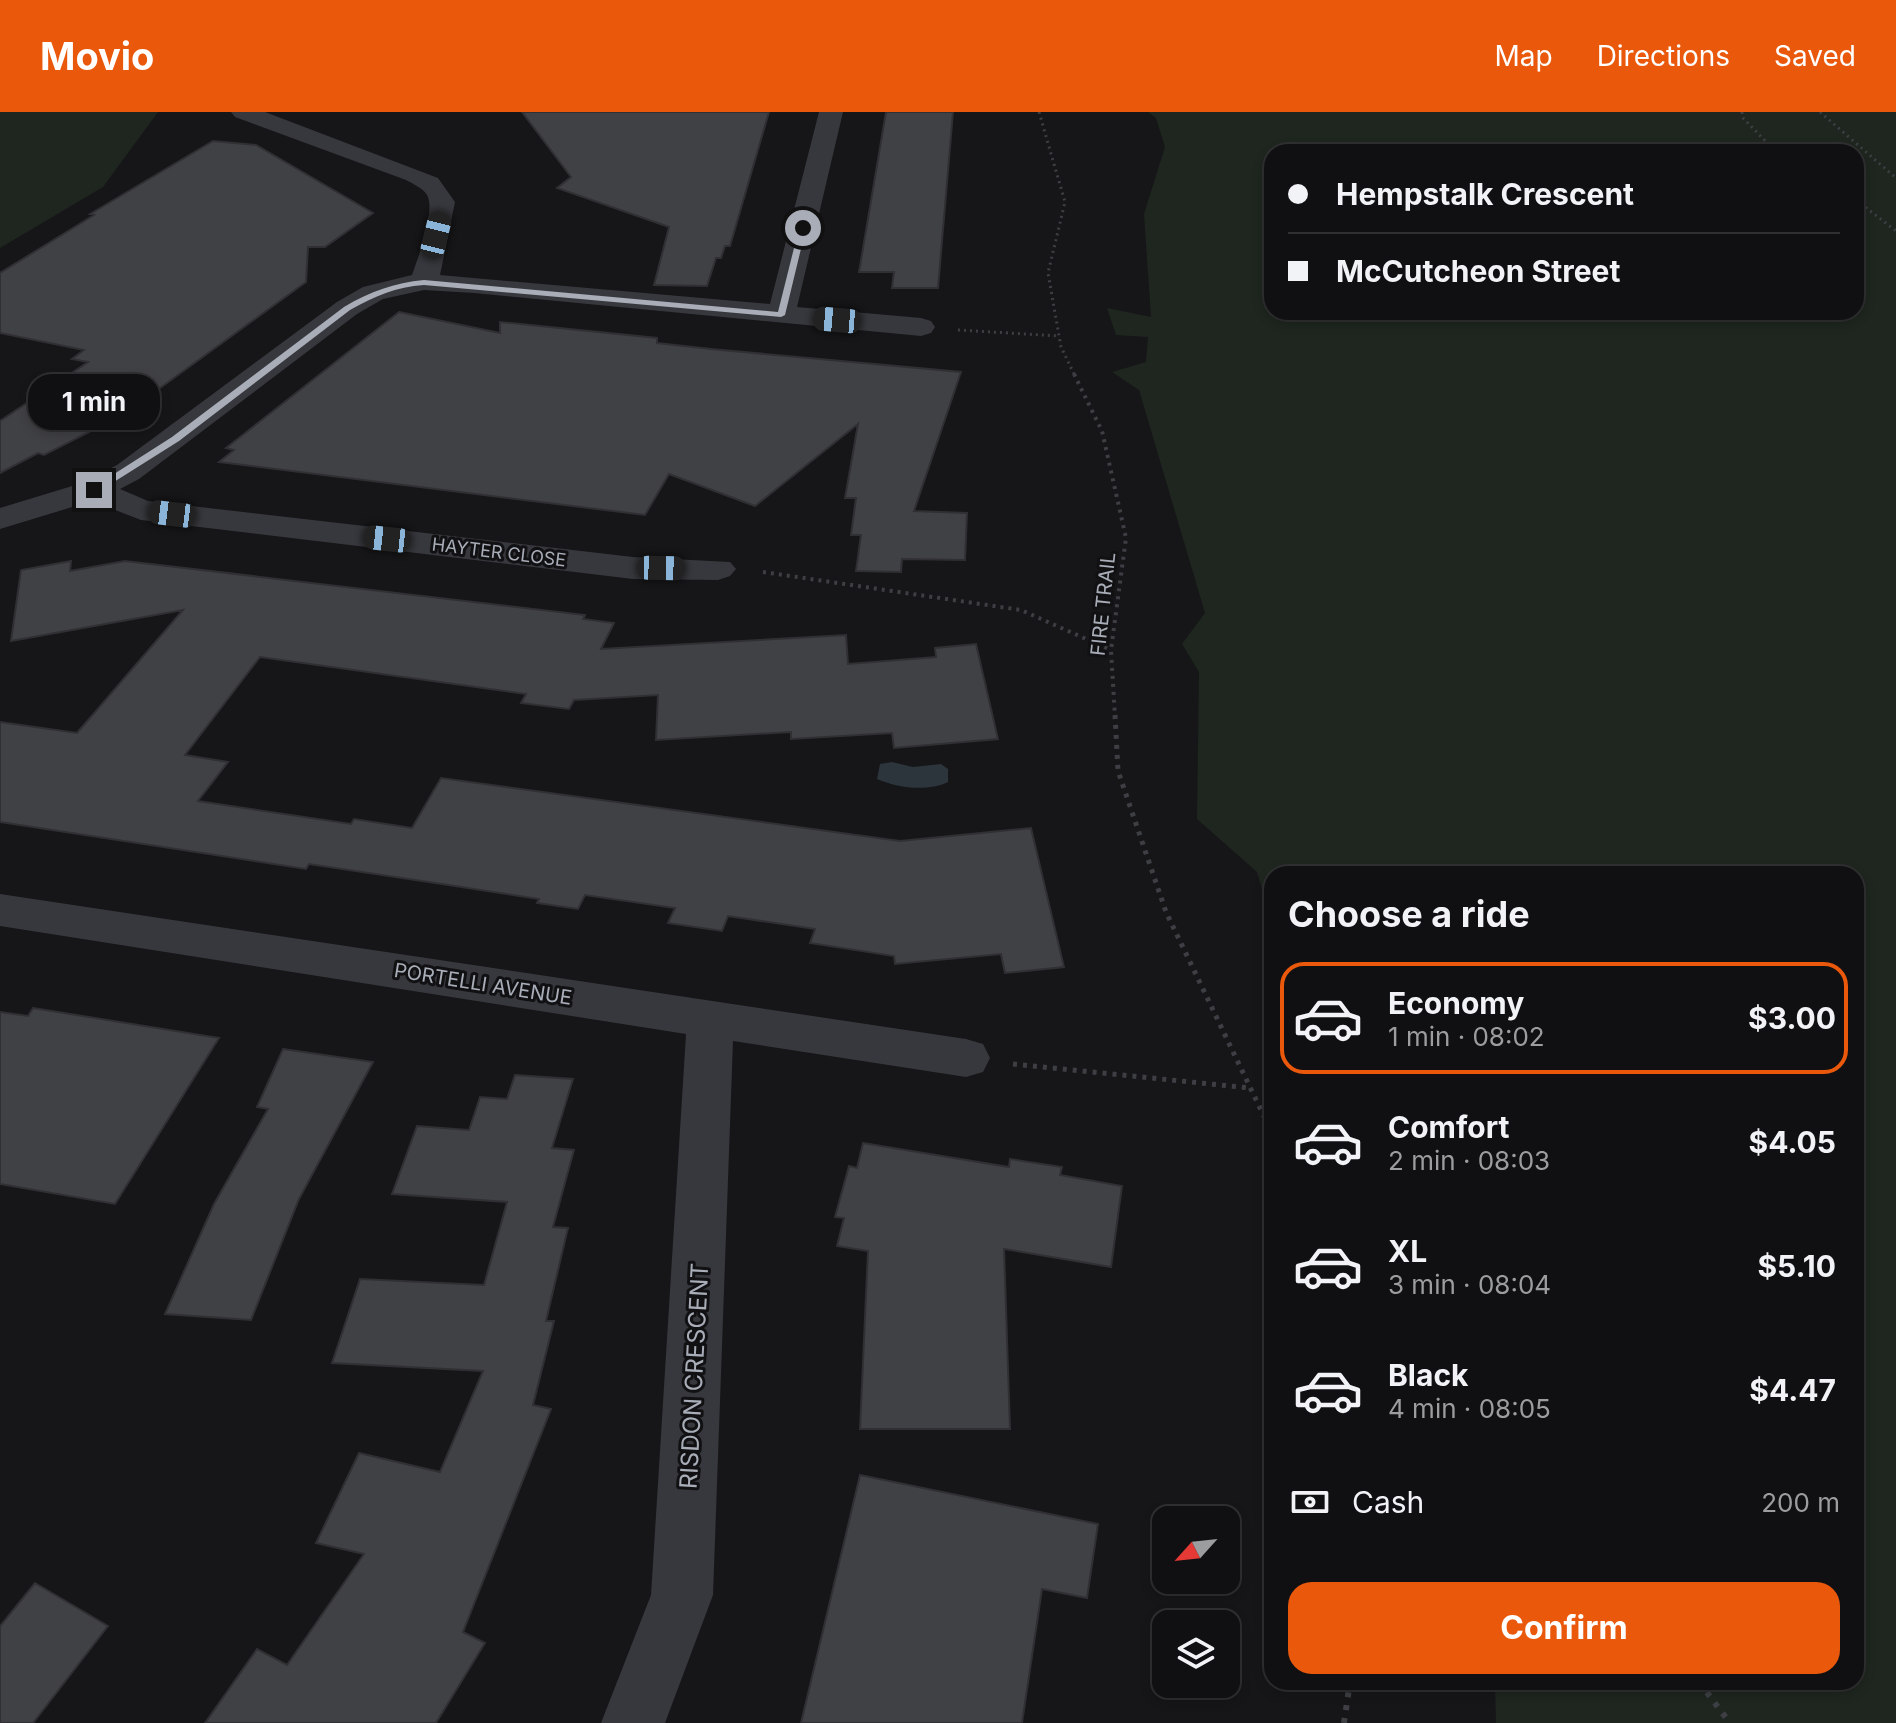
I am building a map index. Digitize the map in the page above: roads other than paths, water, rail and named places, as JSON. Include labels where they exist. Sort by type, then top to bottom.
[{"type":"street","points":[[243,112],[432,184],[442,197],[442,211],[424,282]]},
{"type":"street","points":[[781,315],[831,112]]},
{"type":"street","points":[[0,519],[94,490],[176,439],[347,308],[399,285],[424,282],[921,327]]},
{"type":"street","name":"HAYTER CLOSE","points":[[94,490],[141,510],[633,568],[718,569]]},
{"type":"street","name":"PORTELLI AVENUE","points":[[0,910],[966,1058]]},
{"type":"street","name":"RISDON CRESCENT","points":[[633,1723],[682,1595],[693,1422],[710,1019]]}]
